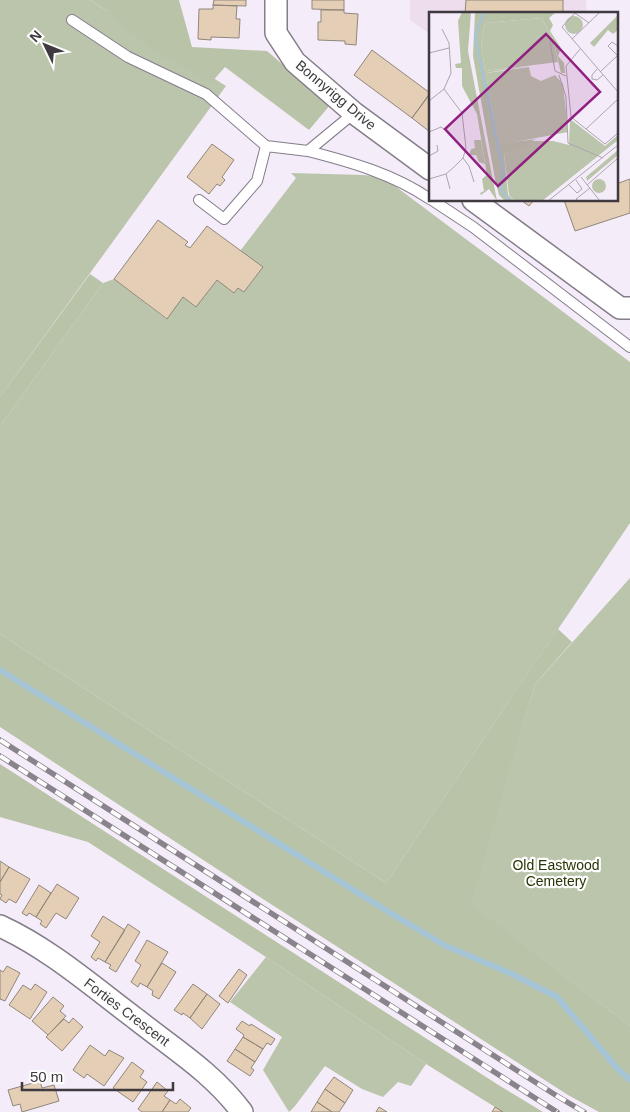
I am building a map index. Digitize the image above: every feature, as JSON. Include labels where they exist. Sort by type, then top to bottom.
[{"type":"street","name":"Bonnyrigg Drive","points":[[276,0],[276,32],[295,62],[354,113],[429,168]]},
{"type":"street","points":[[474,201],[620,308],[630,308]]},
{"type":"street","name":"Forties Crescent","points":[[0,926],[44,951],[80,976],[202,1069],[228,1092],[242,1112]]},
{"type":"lane","points":[[72,20],[128,57],[206,94],[266,146],[308,151],[354,163],[409,185],[429,198]]},
{"type":"lane","points":[[308,151],[354,113]]},
{"type":"lane","points":[[199,200],[224,219],[257,181],[266,146]]},
{"type":"lane","points":[[434,201],[473,227],[630,347]]},
{"type":"shaded area","points":[[410,0],[586,0],[587,12],[429,12],[429,33],[410,20]]},
{"type":"green space","points":[[0,0],[90,0],[226,86],[0,397]]},
{"type":"green space","points":[[90,0],[179,0],[192,47],[267,51],[330,105],[309,130],[225,67],[211,83],[153,51],[106,10]]},
{"type":"green space","points":[[291,173],[383,177],[630,362],[630,523],[386,883],[0,634],[0,426],[103,283],[114,279],[166,319],[183,297],[196,307],[217,280],[234,293],[238,288],[244,292],[262,268],[240,251],[296,178]]},
{"type":"green space","points":[[90,274],[103,283],[0,426],[0,397]]},
{"type":"green space","name":"Old Eastwood Cemetery","points":[[630,578],[630,1026],[470,904],[535,684]]},
{"type":"green space","points":[[558,629],[572,642],[535,684],[471,904],[630,1026],[630,1112],[599,1112],[568,1095],[0,727],[0,634],[386,883]]},
{"type":"green space","points":[[0,764],[543,1112],[503,1112],[426,1064],[266,957],[88,842],[0,817]]},
{"type":"green space","points":[[266,957],[426,1064],[411,1086],[398,1082],[383,1097],[362,1089],[325,1066],[289,1112],[263,1070],[282,1037],[230,1002]]},
{"type":"building","points":[[214,0],[246,0],[246,6],[213,5]]},
{"type":"building","points":[[312,0],[344,0],[344,10],[312,9]]},
{"type":"building","points":[[466,0],[563,0],[563,12],[465,12]]},
{"type":"building","points":[[213,5],[237,6],[236,19],[240,19],[239,38],[211,37],[211,40],[198,39],[199,9],[213,9]]},
{"type":"building","points":[[321,10],[344,10],[344,13],[358,14],[356,45],[345,44],[345,41],[318,40],[318,22],[321,22]]},
{"type":"building","points":[[372,50],[429,92],[429,94],[412,118],[354,75]]},
{"type":"building","points":[[429,95],[429,131],[412,118]]},
{"type":"building","points":[[212,144],[234,160],[222,177],[225,180],[220,186],[217,184],[209,194],[187,177]]},
{"type":"building","points":[[630,179],[630,213],[575,231],[564,201],[618,201],[618,183]]},
{"type":"building","points":[[522,201],[533,201],[529,206]]},
{"type":"building","points":[[158,220],[188,242],[185,245],[190,248],[207,226],[263,267],[244,292],[238,288],[234,293],[217,280],[196,307],[183,297],[167,319],[114,279]]},
{"type":"building","points":[[0,861],[9,867],[0,882]]},
{"type":"building","points":[[9,867],[30,879],[16,903],[9,899],[6,903],[0,899],[2,895],[0,894],[0,882]]},
{"type":"building","points":[[57,884],[79,898],[66,919],[56,913],[46,928],[40,924],[42,921],[36,917]]},
{"type":"building","points":[[39,885],[51,893],[36,917],[29,913],[27,916],[22,913]]},
{"type":"building","points":[[103,916],[125,930],[105,962],[98,958],[96,961],[91,957],[100,942],[91,936]]},
{"type":"building","points":[[128,924],[140,932],[116,972],[109,968],[111,965],[105,962]]},
{"type":"building","points":[[147,940],[168,952],[147,987],[140,983],[138,987],[131,982],[141,965],[135,961]]},
{"type":"building","points":[[162,963],[176,972],[159,999],[152,995],[153,991],[147,987]]},
{"type":"building","points":[[7,966],[20,973],[5,1001],[0,999],[0,970],[3,972]]},
{"type":"building","points":[[239,969],[247,975],[228,1003],[219,996]]},
{"type":"building","points":[[35,984],[47,992],[30,1019],[9,1005],[23,985],[31,990]]},
{"type":"building","points":[[193,984],[207,994],[190,1018],[174,1010]]},
{"type":"building","points":[[207,994],[220,1004],[202,1029],[190,1018]]},
{"type":"building","points":[[53,997],[64,1006],[60,1011],[66,1016],[48,1035],[32,1021]]},
{"type":"building","points":[[73,1018],[83,1027],[62,1051],[46,1037],[64,1019],[69,1023]]},
{"type":"building","points":[[242,1021],[250,1026],[251,1024],[275,1039],[271,1045],[267,1043],[263,1049],[243,1037],[244,1035],[236,1029]]},
{"type":"building","points":[[243,1037],[263,1049],[255,1062],[235,1049]]},
{"type":"building","points":[[90,1045],[105,1056],[109,1050],[124,1058],[104,1086],[87,1074],[84,1078],[73,1070]]},
{"type":"building","points":[[235,1049],[255,1062],[251,1068],[254,1070],[250,1076],[227,1061]]},
{"type":"building","points":[[132,1062],[144,1071],[140,1077],[147,1082],[133,1102],[113,1088]]},
{"type":"building","points":[[334,1077],[353,1090],[345,1103],[325,1089]]},
{"type":"building","points":[[40,1081],[42,1088],[54,1085],[59,1101],[22,1112],[20,1104],[13,1106],[8,1090]]},
{"type":"building","points":[[157,1082],[168,1091],[164,1096],[170,1100],[162,1112],[142,1112],[138,1109]]},
{"type":"building","points":[[325,1089],[345,1103],[339,1112],[332,1112],[317,1102]]},
{"type":"building","points":[[180,1099],[191,1108],[188,1112],[162,1112],[170,1100],[176,1104]]},
{"type":"building","points":[[317,1102],[332,1112],[311,1112]]},
{"type":"building","points":[[379,1107],[387,1112],[376,1112]]},
{"type":"building","points":[[495,1107],[503,1112],[492,1112]]},
{"type":"waterway","points":[[0,670],[446,946],[510,973],[557,997],[617,1068],[630,1080]]},
{"type":"railway","points":[[0,740],[584,1112]]},
{"type":"railway","points":[[0,756],[557,1112]]}]
